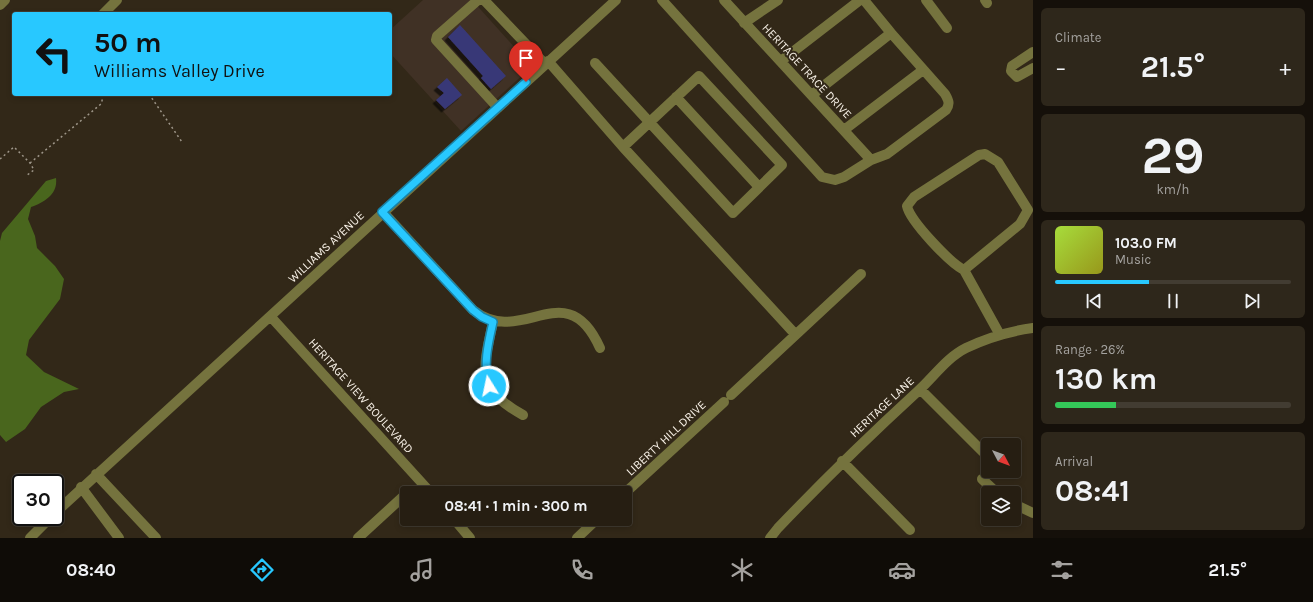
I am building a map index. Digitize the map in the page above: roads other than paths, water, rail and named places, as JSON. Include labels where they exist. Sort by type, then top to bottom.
[{"type":"street","points":[[0,5],[5,0]]},
{"type":"street","points":[[105,12],[117,0]]},
{"type":"street","points":[[478,0],[437,36],[436,40],[498,108]]},
{"type":"street","points":[[484,0],[547,63],[795,334]]},
{"type":"street","name":"WILLIAMS AVENUE","points":[[64,504],[81,487],[271,317],[382,212],[616,0]]},
{"type":"street","points":[[662,0],[822,177],[835,180],[844,177],[871,160],[887,154],[946,110],[949,106],[949,100],[945,94],[864,0]]},
{"type":"street","name":"HERITAGE TRACE DRIVE","points":[[724,0],[871,160]]},
{"type":"street","points":[[744,23],[778,0]]},
{"type":"street","points":[[781,61],[860,0]]},
{"type":"street","points":[[926,0],[947,28]]},
{"type":"street","points":[[812,95],[891,33]]},
{"type":"street","points":[[1033,52],[1012,66],[1011,71],[1018,77],[1033,68]]},
{"type":"street","points":[[595,63],[649,123],[733,212],[782,165],[699,76],[676,97],[649,123],[623,147]]},
{"type":"street","points":[[844,130],[924,70]]},
{"type":"street","points":[[676,97],[759,187]]},
{"type":"street","points":[[964,270],[1020,224],[1028,210],[998,162],[985,154],[979,155],[914,197],[907,206],[912,219],[954,264],[964,270],[1000,335]]},
{"type":"street","points":[[382,212],[473,310],[482,317],[493,322],[520,321],[553,312],[566,314],[579,318],[592,332],[600,348]]},
{"type":"street","name":"LIBERTY HILL DRIVE","points":[[632,487],[860,274]]},
{"type":"street","name":"HERITAGE VIEW BOULEVARD","points":[[271,317],[425,486]]},
{"type":"street","points":[[493,322],[487,351],[485,371],[489,386],[498,400],[523,415]]},
{"type":"street","name":"HERITAGE LANE","points":[[770,538],[842,462],[944,365],[966,348],[1000,335],[1033,328]]},
{"type":"street","points":[[920,389],[981,450]]},
{"type":"street","points":[[842,462],[910,530]]},
{"type":"street","points":[[96,474],[156,538]]},
{"type":"street","points":[[982,479],[990,486]]},
{"type":"street","points":[[415,486],[420,481]]},
{"type":"street","points":[[81,487],[119,538]]},
{"type":"street","points":[[358,538],[400,499]]},
{"type":"street","points":[[1021,507],[1033,513]]},
{"type":"street","points":[[30,538],[42,526]]},
{"type":"street","points":[[460,526],[470,538]]},
{"type":"street","points":[[577,538],[590,526]]}]
